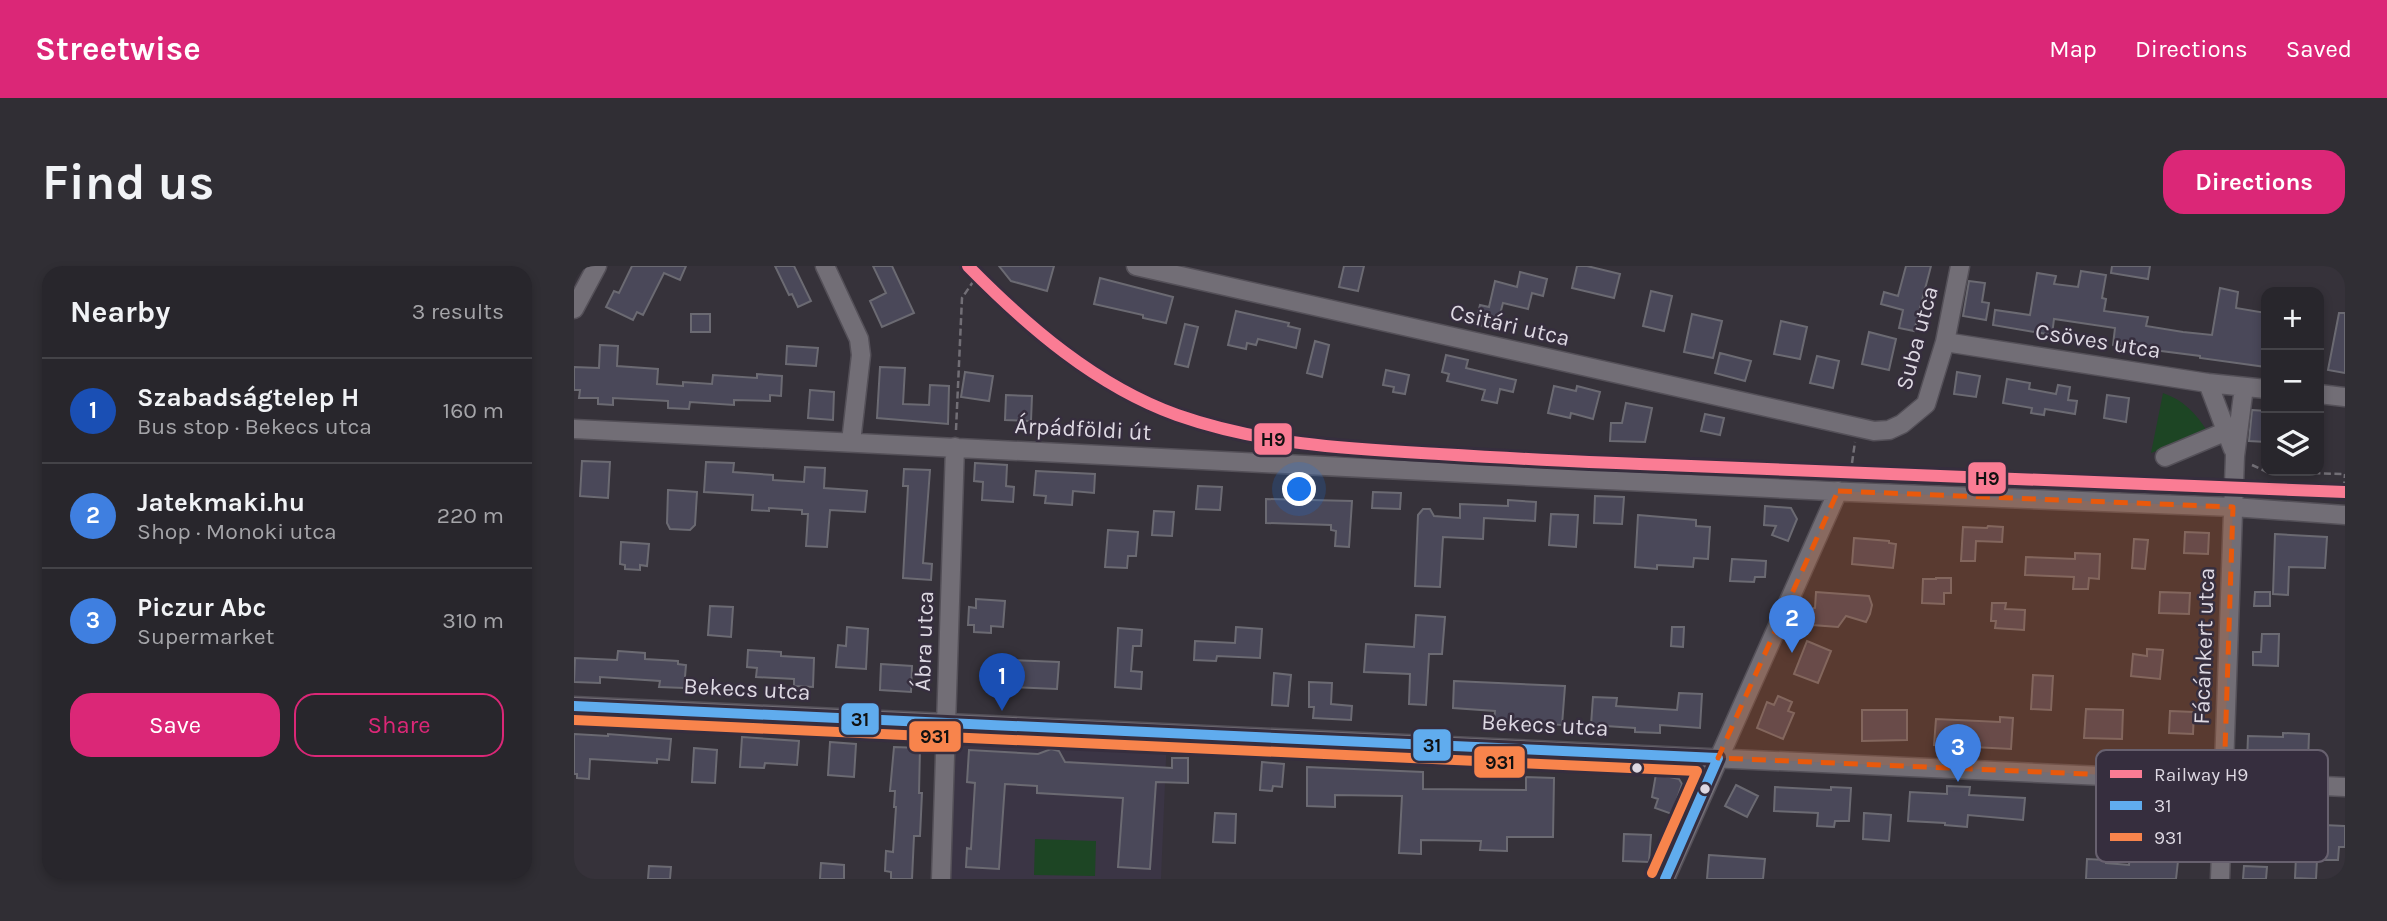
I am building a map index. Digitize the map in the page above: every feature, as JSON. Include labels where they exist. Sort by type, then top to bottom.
[{"type":"street","points":[[574,309],[597,266]]},
{"type":"street","points":[[825,266],[859,339],[861,355],[851,442]]},
{"type":"street","name":"Csitári utca","points":[[1136,266],[1874,431]]},
{"type":"street","name":"Suba utca","points":[[1874,431],[1889,430],[1902,424],[1926,404],[1945,342],[1960,266]]},
{"type":"street","name":"Csöves utca","points":[[1945,342],[2208,383],[2261,389]]},
{"type":"street","name":"Fácánkert utca","points":[[2208,383],[2235,456]]},
{"type":"street","name":"Fácánkert utca","points":[[2225,750],[2235,456],[2244,387]]},
{"type":"street","points":[[2324,395],[2345,397]]},
{"type":"street","name":"Árpádföldi út","points":[[574,429],[1838,491],[2233,507],[2344,515]]},
{"type":"street","points":[[2165,457],[2227,431]]},
{"type":"street","name":"Ábra utca","points":[[941,879],[955,447]]},
{"type":"street","points":[[1665,879],[1838,491]]},
{"type":"street","name":"Bekecs utca","points":[[574,706],[2096,774]]},
{"type":"path","points":[[955,447],[962,298],[980,268]]},
{"type":"path","points":[[2235,456],[2267,472],[2345,474],[2344,515]]},
{"type":"highlighted area","points":[[1838,491],[2233,507],[2224,780],[1718,758]]},
{"type":"shaded area","points":[[955,728],[1167,736],[1161,879],[949,879]]},
{"type":"green space","points":[[2163,393],[2188,408],[2207,431],[2151,453]]},
{"type":"green space","points":[[1035,839],[1096,841],[1095,876],[1034,875]]},
{"type":"building","points":[[632,266],[686,266],[680,280],[664,273],[643,315],[637,312],[633,320],[606,307],[614,291],[619,293]]},
{"type":"building","points":[[775,266],[794,266],[811,301],[798,307]]},
{"type":"building","points":[[873,266],[892,266],[914,313],[882,327],[870,301],[886,293]]},
{"type":"building","points":[[999,266],[1054,266],[1047,291],[1011,281]]},
{"type":"building","points":[[1344,266],[1364,266],[1358,291],[1339,287]]},
{"type":"building","points":[[1577,266],[1620,274],[1614,298],[1572,288]]},
{"type":"building","points":[[1906,266],[1931,266],[1914,331],[1899,328],[1903,310],[1881,304],[1884,292],[1898,296]]},
{"type":"building","points":[[2112,266],[2150,266],[2148,279],[2111,273]]},
{"type":"building","points":[[2081,271],[2106,275],[2102,298],[2106,299],[2104,311],[2148,317],[2146,326],[2212,335],[2220,288],[2238,292],[2236,308],[2261,312],[2261,366],[2113,345],[2115,328],[2054,319],[2052,335],[1993,325],[1995,310],[2030,315],[2037,273],[2056,276],[2054,284],[2078,287]]},
{"type":"building","points":[[1520,272],[1547,279],[1543,296],[1532,293],[1528,309],[1503,303],[1496,329],[1475,324],[1480,305],[1489,307],[1495,281],[1517,287]]},
{"type":"building","points":[[1100,278],[1173,297],[1166,323],[1094,304]]},
{"type":"building","points":[[1969,281],[1985,283],[1982,302],[1989,303],[1986,320],[1963,316]]},
{"type":"building","points":[[1651,291],[1672,296],[1664,331],[1643,326]]},
{"type":"building","points":[[1236,311],[1289,323],[1288,326],[1300,329],[1296,348],[1258,339],[1256,345],[1247,343],[1246,349],[1228,345]]},
{"type":"building","points":[[2339,313],[2345,313],[2345,373],[2328,370]]},
{"type":"building","points":[[691,314],[710,314],[710,332],[691,332]]},
{"type":"building","points":[[1692,314],[1722,321],[1713,358],[1684,352]]},
{"type":"building","points":[[1781,321],[1807,327],[1800,359],[1774,354]]},
{"type":"building","points":[[1185,324],[1198,327],[1188,367],[1175,364]]},
{"type":"building","points":[[1869,332],[1896,339],[1889,370],[1862,364]]},
{"type":"building","points":[[1315,341],[1329,345],[1322,377],[1307,373]]},
{"type":"building","points":[[600,345],[618,346],[617,366],[658,369],[657,384],[712,384],[713,375],[757,378],[757,374],[782,376],[781,396],[770,395],[770,401],[734,400],[734,405],[690,402],[689,409],[668,408],[668,401],[613,398],[613,405],[598,404],[598,398],[579,398],[580,390],[574,390],[574,367],[599,368]]},
{"type":"building","points":[[787,346],[818,348],[816,366],[786,364]]},
{"type":"building","points":[[1720,353],[1751,361],[1745,381],[1715,373]]},
{"type":"building","points":[[1446,355],[1468,360],[1466,368],[1516,380],[1513,392],[1500,389],[1497,403],[1482,400],[1485,390],[1447,381],[1449,374],[1442,372]]},
{"type":"building","points":[[1817,356],[1839,361],[1833,388],[1810,383]]},
{"type":"building","points":[[880,367],[905,368],[903,404],[929,405],[930,385],[949,386],[948,424],[877,418]]},
{"type":"building","points":[[1386,370],[1409,375],[1405,394],[1393,392],[1394,387],[1383,385]]},
{"type":"building","points":[[965,372],[993,376],[989,401],[961,397]]},
{"type":"building","points":[[1957,372],[1980,376],[1976,397],[1954,394]]},
{"type":"building","points":[[2007,379],[2030,383],[2029,389],[2056,394],[2058,385],[2070,387],[2068,400],[2077,401],[2075,414],[2045,409],[2044,415],[2031,413],[2032,408],[2003,403]]},
{"type":"building","points":[[1554,386],[1576,391],[1577,386],[1600,392],[1593,419],[1571,413],[1570,418],[1548,413]]},
{"type":"building","points":[[810,390],[834,392],[833,420],[808,418]]},
{"type":"building","points":[[1006,395],[1032,396],[1031,421],[1005,420]]},
{"type":"building","points":[[2107,395],[2129,398],[2126,422],[2104,418]]},
{"type":"building","points":[[1626,403],[1652,408],[1645,442],[1610,441],[1611,423],[1622,423]]},
{"type":"building","points":[[2252,410],[2261,411],[2261,442],[2249,441]]},
{"type":"building","points":[[1705,414],[1724,418],[1720,435],[1701,431]]},
{"type":"building","points":[[582,461],[610,462],[608,498],[580,496]]},
{"type":"building","points":[[706,462],[734,463],[733,472],[773,475],[773,480],[804,482],[805,467],[825,468],[824,488],[867,491],[865,512],[830,510],[827,547],[806,546],[808,514],[802,514],[802,510],[752,510],[753,495],[704,492]]},
{"type":"building","points":[[975,463],[1007,465],[1006,486],[1014,487],[1013,502],[982,500],[983,482],[974,481]]},
{"type":"building","points":[[904,469],[930,470],[923,563],[932,564],[931,580],[903,578],[908,486],[903,486]]},
{"type":"building","points":[[1036,471],[1095,474],[1094,493],[1073,491],[1072,505],[1045,503],[1046,496],[1034,495]]},
{"type":"building","points":[[1198,486],[1222,487],[1220,510],[1196,509]]},
{"type":"building","points":[[668,490],[697,492],[695,525],[690,530],[670,529],[667,523]]},
{"type":"building","points":[[1373,492],[1401,493],[1400,509],[1372,508]]},
{"type":"building","points":[[1595,496],[1624,497],[1622,524],[1594,523]]},
{"type":"building","points":[[1266,499],[1352,501],[1349,547],[1335,546],[1336,531],[1331,530],[1331,525],[1266,523]]},
{"type":"building","points":[[1508,500],[1536,502],[1535,521],[1484,518],[1483,539],[1443,537],[1440,587],[1415,586],[1418,515],[1423,509],[1430,509],[1434,516],[1460,518],[1460,504],[1508,506]]},
{"type":"building","points":[[1765,506],[1791,508],[1797,519],[1788,541],[1772,535],[1776,526],[1764,525]]},
{"type":"building","points":[[1154,511],[1174,512],[1172,536],[1152,535]]},
{"type":"building","points":[[1551,514],[1578,515],[1576,547],[1549,545]]},
{"type":"building","points":[[1638,515],[1696,520],[1696,526],[1710,527],[1708,559],[1694,558],[1693,567],[1635,567]]},
{"type":"building","points":[[1963,527],[2003,527],[2002,542],[1976,541],[1975,561],[1961,561]]},
{"type":"building","points":[[1108,530],[1138,532],[1136,556],[1128,556],[1127,568],[1105,567]]},
{"type":"building","points":[[2185,532],[2209,533],[2208,554],[2184,553]]},
{"type":"building","points":[[2275,534],[2327,537],[2325,568],[2289,567],[2288,595],[2273,594]]},
{"type":"building","points":[[1854,538],[1896,544],[1893,568],[1852,564]]},
{"type":"building","points":[[2134,539],[2148,540],[2145,569],[2132,568]]},
{"type":"building","points":[[621,542],[649,544],[647,566],[640,565],[640,570],[625,569],[625,565],[620,564]]},
{"type":"building","points":[[2075,553],[2100,554],[2099,579],[2089,578],[2088,589],[2073,589],[2074,577],[2025,575],[2026,557],[2075,559]]},
{"type":"building","points":[[1732,559],[1766,561],[1765,577],[1755,577],[1754,582],[1730,581]]},
{"type":"building","points":[[1951,578],[1951,593],[1944,593],[1944,604],[1922,603],[1923,579]]},
{"type":"building","points":[[1816,592],[1869,596],[1872,605],[1866,622],[1846,616],[1838,627],[1812,625],[1809,621],[1809,609],[1815,608]]},
{"type":"building","points":[[2160,592],[2190,593],[2189,614],[2159,613]]},
{"type":"building","points":[[2255,592],[2270,592],[2270,606],[2254,606]]},
{"type":"building","points":[[976,599],[1005,601],[1003,627],[991,626],[991,633],[974,632],[974,625],[968,625],[969,607],[976,608]]},
{"type":"building","points":[[1992,603],[2006,603],[2005,609],[2025,610],[2024,630],[1995,628],[1996,621],[1991,621]]},
{"type":"building","points":[[710,606],[733,607],[731,637],[708,635]]},
{"type":"building","points":[[1416,615],[1445,617],[1442,654],[1429,654],[1426,705],[1409,704],[1410,674],[1364,672],[1366,644],[1414,647]]},
{"type":"building","points":[[847,627],[868,629],[866,669],[836,667],[838,645],[846,646]]},
{"type":"building","points":[[1236,627],[1262,629],[1260,658],[1217,656],[1216,661],[1194,660],[1195,641],[1235,643]]},
{"type":"building","points":[[1672,627],[1684,627],[1683,647],[1671,646]]},
{"type":"building","points":[[1118,628],[1142,630],[1141,646],[1133,646],[1131,671],[1142,672],[1141,689],[1115,687]]},
{"type":"building","points":[[2262,634],[2279,634],[2278,666],[2253,665],[2253,652],[2261,652]]},
{"type":"building","points":[[1807,641],[1831,651],[1818,683],[1794,674]]},
{"type":"building","points":[[2147,649],[2163,650],[2160,679],[2131,676],[2133,654],[2147,656]]},
{"type":"building","points":[[748,650],[814,658],[813,687],[794,686],[794,679],[756,677],[757,668],[747,667]]},
{"type":"building","points":[[618,651],[645,653],[645,659],[678,661],[678,664],[686,665],[684,688],[659,687],[660,681],[600,677],[600,683],[574,682],[575,658],[617,660]]},
{"type":"building","points":[[1013,660],[1059,662],[1057,689],[1011,687]]},
{"type":"building","points":[[881,664],[912,666],[911,692],[880,690]]},
{"type":"building","points":[[1274,673],[1291,675],[1288,706],[1272,705]]},
{"type":"building","points":[[2033,675],[2053,676],[2051,710],[2031,709]]},
{"type":"building","points":[[1454,681],[1565,686],[1562,725],[1494,721],[1495,711],[1453,708]]},
{"type":"building","points":[[1309,682],[1332,683],[1331,704],[1352,706],[1351,720],[1313,718],[1314,707],[1309,707]]},
{"type":"building","points":[[1679,693],[1702,694],[1700,728],[1660,725],[1660,733],[1591,725],[1593,697],[1617,698],[1616,706],[1677,710]]},
{"type":"building","points":[[1778,696],[1792,702],[1788,711],[1794,713],[1783,739],[1757,728],[1767,702],[1774,705]]},
{"type":"building","points":[[2086,709],[2123,710],[2122,739],[2084,738]]},
{"type":"building","points":[[1862,710],[1907,710],[1907,740],[1862,741]]},
{"type":"building","points":[[2170,711],[2194,712],[2193,734],[2169,733]]},
{"type":"building","points":[[2000,717],[2013,718],[2011,749],[1934,745],[1936,719],[2000,722]]},
{"type":"building","points":[[2283,733],[2309,734],[2308,750],[2247,750],[2248,736],[2283,737]]},
{"type":"building","points":[[574,734],[671,739],[669,760],[657,759],[657,763],[590,759],[589,779],[577,778],[577,774],[574,774]]},
{"type":"building","points":[[742,737],[799,741],[797,765],[765,763],[764,768],[740,767]]},
{"type":"building","points":[[830,742],[856,744],[854,777],[828,775]]},
{"type":"building","points":[[894,747],[920,748],[920,836],[914,836],[912,879],[891,879],[891,872],[885,871],[886,851],[893,852],[896,807],[895,791],[890,791]]},
{"type":"building","points":[[694,748],[717,750],[715,783],[692,782]]},
{"type":"building","points":[[1051,749],[1059,751],[1065,762],[1172,768],[1172,758],[1188,758],[1188,783],[1156,782],[1150,869],[1118,867],[1123,798],[1037,793],[1037,786],[1005,784],[999,869],[966,867],[967,848],[971,849],[975,783],[967,782],[969,750],[1038,754]]},
{"type":"building","points":[[1262,762],[1284,764],[1282,787],[1273,786],[1272,791],[1260,790]]},
{"type":"building","points":[[1307,767],[1423,772],[1423,789],[1526,790],[1526,777],[1554,778],[1553,837],[1507,837],[1507,851],[1480,850],[1481,841],[1421,840],[1421,854],[1399,853],[1402,796],[1335,795],[1335,807],[1307,806]]},
{"type":"building","points":[[1656,774],[1679,779],[1682,784],[1672,814],[1655,808],[1658,799],[1652,797]]},
{"type":"building","points":[[1736,785],[1758,796],[1747,817],[1725,806]]},
{"type":"building","points":[[1947,786],[1970,787],[1969,795],[2025,798],[2023,820],[1968,815],[1967,827],[1908,821],[1910,792],[1947,794]]},
{"type":"building","points":[[1775,787],[1831,790],[1831,787],[1851,788],[1849,821],[1835,821],[1834,827],[1817,826],[1818,813],[1774,811]]},
{"type":"building","points":[[1215,813],[1236,814],[1235,843],[1213,842]]},
{"type":"building","points":[[1864,813],[1891,815],[1889,841],[1863,839]]},
{"type":"building","points":[[2328,825],[2345,826],[2345,847],[2339,847],[2338,860],[2328,860]]},
{"type":"building","points":[[1624,834],[1651,835],[1649,862],[1623,861]]},
{"type":"building","points":[[1709,855],[1765,859],[1763,879],[1707,879]]},
{"type":"building","points":[[2087,859],[2129,865],[2129,862],[2178,862],[2176,879],[2086,879]]},
{"type":"building","points":[[2296,862],[2317,862],[2316,879],[2295,878]]},
{"type":"building","points":[[821,863],[844,865],[844,879],[820,879]]},
{"type":"building","points":[[649,866],[671,867],[670,879],[648,879]]},
{"type":"building","points":[[2244,866],[2267,867],[2266,879],[2243,879]]},
{"type":"rail line","name":"H9","points":[[968,266],[1039,332],[1118,388],[1177,415],[1241,433],[1274,439],[1372,450],[1565,461],[2345,492]]},
{"type":"transit line","name":"31","points":[[574,706],[1718,758]]},
{"type":"transit line","name":"931","points":[[574,720],[1697,771],[1652,873]]},
{"type":"transit line","name":"31","points":[[1665,879],[1718,758]]},
{"type":"place","name":"Jatekmaki.hu","points":[[1792,653]]},
{"type":"place","name":"Szabadságtelep H","points":[[1002,711]]},
{"type":"place","name":"Piczur Abc","points":[[1958,782]]}]
